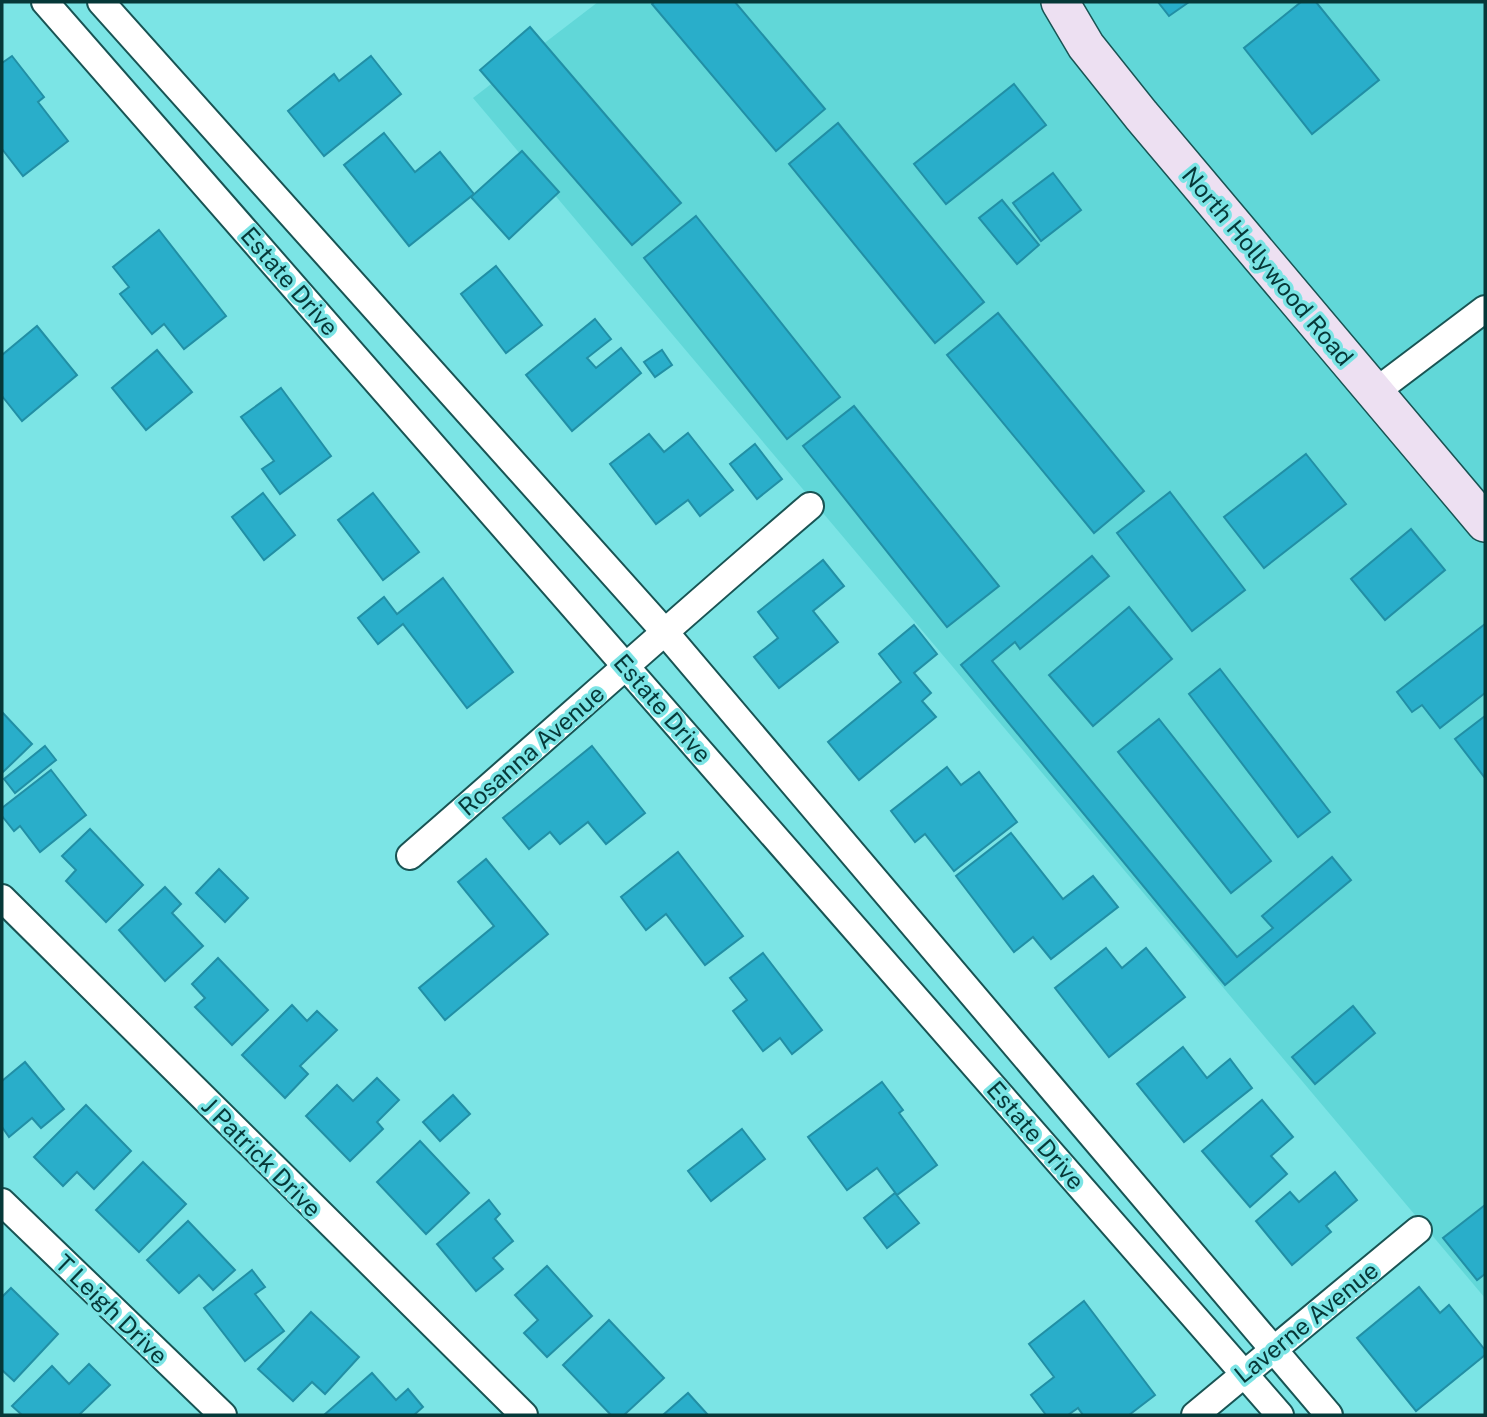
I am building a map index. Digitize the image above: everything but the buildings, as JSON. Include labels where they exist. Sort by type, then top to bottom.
[{"type":"main road","name":"North Hollywood Road","points":[[1060,2],[1086,46],[1141,115],[1485,523]]},
{"type":"street","name":"Estate Drive","points":[[46,2],[1280,1415]]},
{"type":"street","name":"Estate Drive","points":[[101,2],[664,631],[1329,1415]]},
{"type":"street","points":[[1375,392],[1485,309]]},
{"type":"street","name":"Rosanna Avenue","points":[[410,856],[810,506]]},
{"type":"street","name":"J Patrick Drive","points":[[2,898],[524,1415]]},
{"type":"street","name":"T Leigh Drive","points":[[2,1202],[223,1415]]},
{"type":"street","name":"Laverne Avenue","points":[[1195,1415],[1418,1230]]},
{"type":"shaded area","points":[[598,2],[1485,2],[1485,1298],[473,98]]}]
